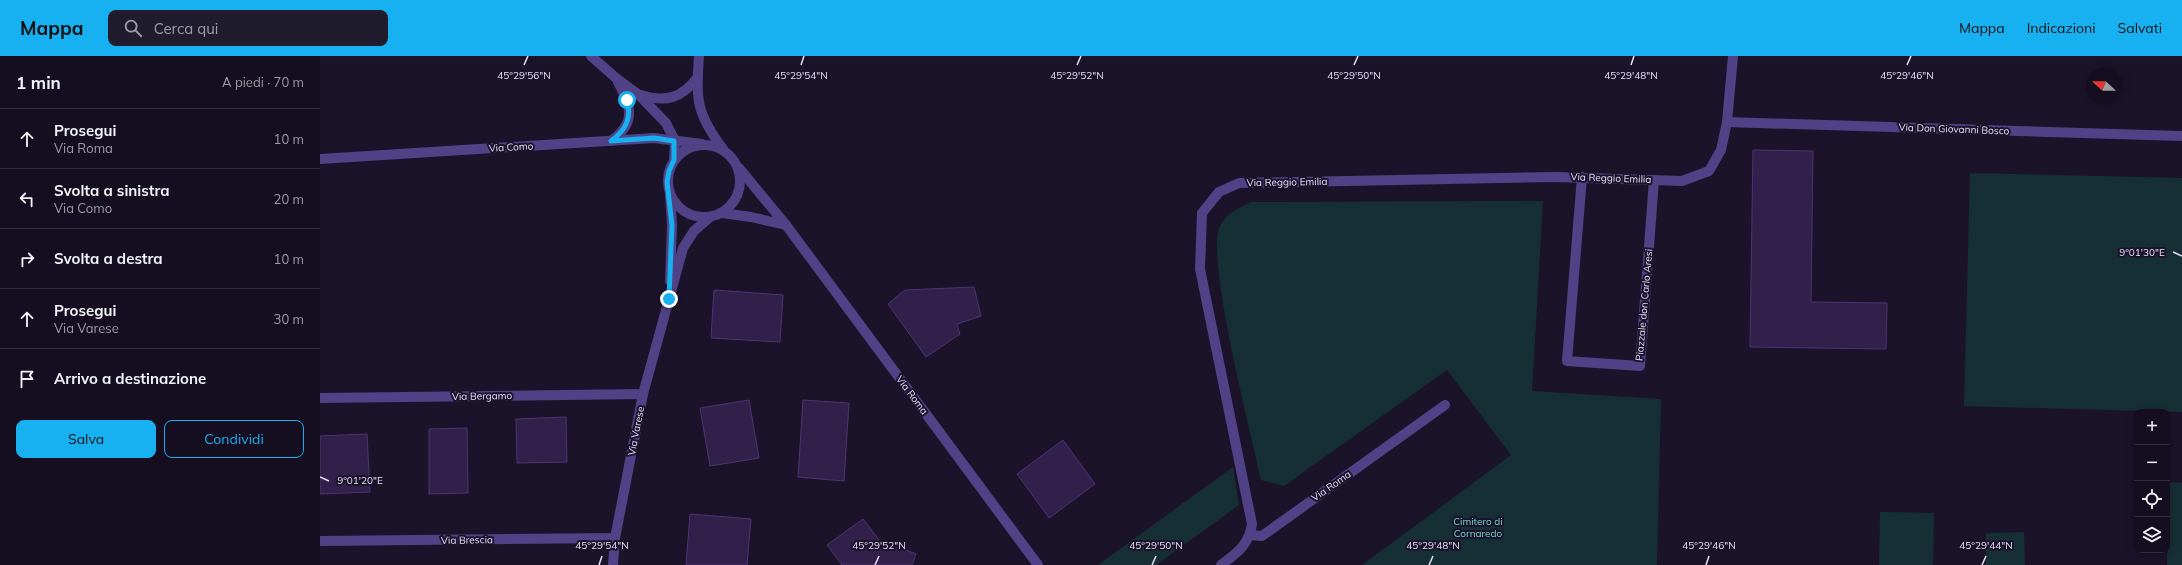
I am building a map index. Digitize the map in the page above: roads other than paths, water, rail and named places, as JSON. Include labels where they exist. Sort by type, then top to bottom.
[{"type":"street","points":[[591,56],[616,78],[639,95],[666,123],[674,141],[674,160]]},
{"type":"street","points":[[699,56],[698,103],[701,115],[707,128],[723,149],[732,157],[739,168],[741,178],[737,197],[722,213]]},
{"type":"street","points":[[1726,122],[1733,56]]},
{"type":"street","points":[[639,95],[656,99],[669,98],[689,88],[698,77]]},
{"type":"street","points":[[611,141],[620,135],[630,115],[627,100],[616,78]]},
{"type":"street","name":"Via Don Giovanni Bosco","points":[[1726,122],[2182,136]]},
{"type":"street","name":"Via Reggio Emilia","points":[[1250,535],[1251,516],[1200,269],[1202,212],[1219,192],[1239,183],[1582,178],[1682,181],[1709,171],[1721,150],[1726,122]]},
{"type":"street","name":"Via Como","points":[[320,159],[654,138],[702,144]]},
{"type":"street","points":[[723,149],[713,145],[702,144],[691,146],[681,152],[674,160],[669,171],[667,182],[670,194],[676,204],[685,212],[697,217],[710,217],[722,213],[752,217],[786,225]]},
{"type":"street","name":"Via Roma","points":[[739,168],[786,225],[1038,565]]},
{"type":"street","name":"Piazzale don Carlo Aresi","points":[[1582,178],[1567,361],[1640,366],[1654,180]]},
{"type":"street","name":"Via Varese","points":[[669,299],[672,225],[670,194]]},
{"type":"street","name":"Via Varese","points":[[613,565],[615,538],[643,394],[683,248],[694,231],[710,217]]},
{"type":"street","name":"Via Bergamo","points":[[320,398],[643,394]]},
{"type":"street","name":"Via Roma","points":[[1250,535],[1262,536],[1445,405]]},
{"type":"street","points":[[1221,565],[1241,551],[1250,535]]},
{"type":"street","name":"Via Brescia","points":[[320,541],[615,538]]},
{"type":"park label","name":"Cimitero di Cornaredo","points":[[1478,526]]}]
